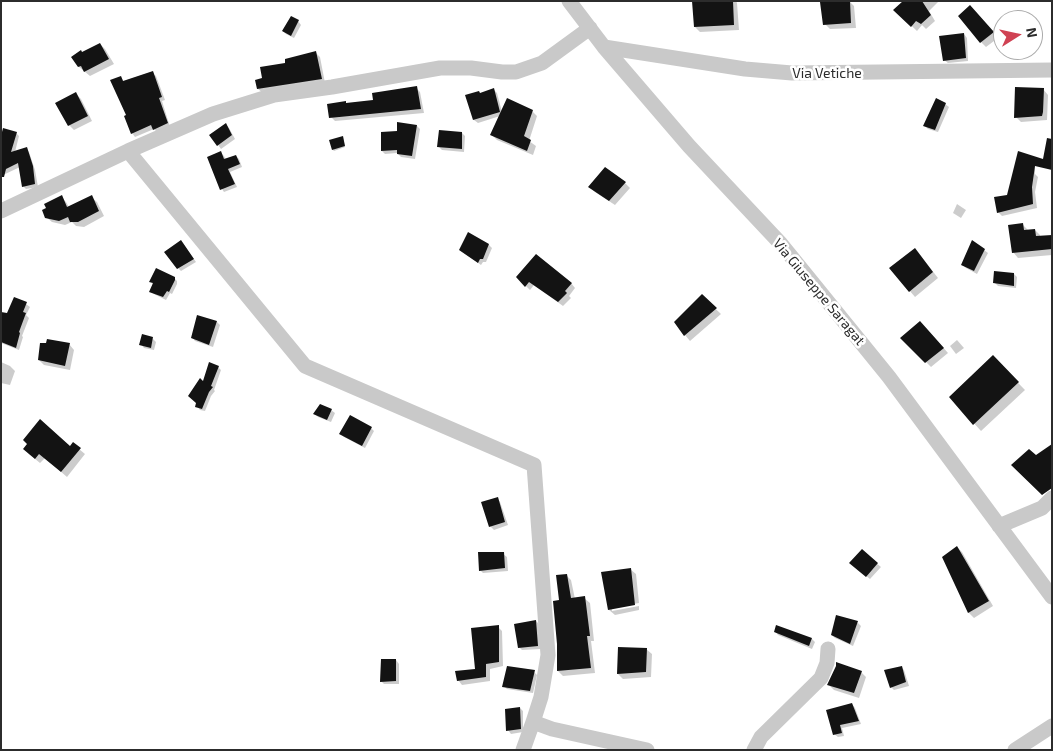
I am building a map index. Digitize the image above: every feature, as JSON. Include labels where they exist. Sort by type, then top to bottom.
[{"type":"street","name":"Via Giuseppe Saragat","points":[[569,1],[604,46],[690,146],[781,244],[889,377],[1052,597]]},
{"type":"street","points":[[1,211],[128,151],[213,114],[274,95],[440,68],[471,68],[516,72],[542,63],[590,28]]},
{"type":"street","name":"Via Vetiche","points":[[604,46],[745,69],[792,73],[1052,70]]},
{"type":"street","points":[[128,151],[305,366],[534,465],[548,655],[541,697],[523,750]]},
{"type":"street","points":[[999,526],[1042,508],[1052,498]]},
{"type":"street","points":[[754,750],[761,737],[822,678],[827,663],[828,649]]},
{"type":"street","points":[[533,722],[552,729],[647,750]]},
{"type":"street","points":[[1017,749],[1052,726]]},
{"type":"building","points":[[692,1],[733,1],[734,25],[694,27]]},
{"type":"building","points":[[850,1],[851,23],[823,25],[820,2]]},
{"type":"building","points":[[903,1],[922,1],[931,15],[921,24],[916,21],[911,27],[893,10]]},
{"type":"building","points":[[970,5],[993,33],[980,43],[958,16]]},
{"type":"building","points":[[291,16],[299,20],[291,36],[282,31]]},
{"type":"building","points":[[964,33],[966,58],[943,61],[939,36]]},
{"type":"building","points":[[100,43],[109,59],[84,72],[81,66],[78,67],[71,57],[81,50],[82,52]]},
{"type":"building","points":[[316,51],[322,79],[257,89],[255,80],[262,78],[260,67],[285,63],[285,59]]},
{"type":"building","points":[[153,71],[162,97],[159,98],[168,123],[153,130],[151,125],[131,134],[124,116],[126,115],[110,80],[121,76],[123,81]]},
{"type":"building","points":[[417,86],[421,109],[329,118],[327,104],[373,100],[372,93]]},
{"type":"building","points":[[1015,87],[1044,88],[1042,116],[1014,118]]},
{"type":"building","points":[[494,88],[500,112],[473,120],[465,95],[479,91],[480,93]]},
{"type":"building","points":[[76,92],[88,116],[68,126],[55,103]]},
{"type":"building","points":[[507,98],[533,110],[524,136],[531,140],[527,151],[490,135]]},
{"type":"building","points":[[936,98],[946,103],[935,130],[923,126]]},
{"type":"building","points":[[397,122],[417,125],[412,156],[397,154],[397,150],[381,151],[381,132],[397,131]]},
{"type":"building","points":[[226,123],[232,135],[217,146],[209,135]]},
{"type":"building","points":[[3,128],[17,132],[11,152],[27,147],[33,166],[35,184],[22,187],[18,163],[6,169],[4,177],[1,177],[1,136]]},
{"type":"building","points":[[439,130],[462,132],[462,149],[437,147]]},
{"type":"building","points":[[343,136],[345,146],[332,150],[329,140]]},
{"type":"building","points":[[1047,138],[1052,139],[1052,170],[1035,166],[1032,187],[1033,204],[997,213],[994,197],[1007,195],[1018,151],[1043,159]]},
{"type":"building","points":[[221,151],[224,159],[236,155],[240,164],[228,169],[235,184],[220,190],[207,157]]},
{"type":"building","points":[[605,167],[626,182],[609,201],[588,187]]},
{"type":"building","points":[[62,195],[67,207],[92,195],[99,211],[78,222],[70,222],[68,217],[59,221],[45,218],[42,210],[46,208],[44,204]]},
{"type":"building","points":[[1023,223],[1024,230],[1035,229],[1036,236],[1052,235],[1052,249],[1012,253],[1008,225]]},
{"type":"building","points":[[468,232],[489,244],[483,259],[480,259],[478,263],[459,250]]},
{"type":"building","points":[[181,240],[194,259],[177,269],[164,252]]},
{"type":"building","points":[[972,240],[985,249],[974,271],[961,265]]},
{"type":"building","points":[[915,248],[933,272],[909,292],[889,268]]},
{"type":"building","points":[[536,254],[572,283],[565,291],[567,293],[558,302],[529,282],[525,287],[516,277]]},
{"type":"building","points":[[156,268],[175,277],[169,292],[167,291],[163,297],[149,292],[153,283],[149,282]]},
{"type":"building","points":[[994,271],[1014,273],[1014,286],[993,283]]},
{"type":"building","points":[[702,294],[717,308],[684,336],[674,322]]},
{"type":"building","points":[[14,297],[27,302],[23,312],[26,313],[19,332],[16,348],[1,342],[1,312],[7,313]]},
{"type":"building","points":[[197,315],[217,321],[209,345],[191,338]]},
{"type":"building","points":[[920,321],[944,348],[925,363],[900,338]]},
{"type":"building","points":[[142,334],[153,337],[151,348],[139,345]]},
{"type":"building","points":[[47,339],[70,343],[65,366],[38,360],[40,343],[46,343]]},
{"type":"building","points":[[993,355],[1019,382],[973,425],[949,397]]},
{"type":"building","points":[[209,362],[219,366],[211,386],[213,387],[202,409],[195,407],[196,403],[188,396],[200,378],[203,381]]},
{"type":"building","points":[[320,404],[332,409],[327,420],[313,414]]},
{"type":"building","points":[[350,415],[372,427],[362,446],[339,434]]},
{"type":"building","points":[[40,419],[70,446],[73,442],[81,448],[61,472],[39,454],[35,459],[23,449],[27,444],[23,440]]},
{"type":"building","points":[[1052,444],[1052,488],[1042,495],[1011,465],[1029,449],[1036,455]]},
{"type":"building","points":[[498,497],[505,522],[489,527],[481,502]]},
{"type":"building","points":[[957,546],[989,601],[968,613],[942,557]]},
{"type":"building","points":[[862,549],[878,563],[866,577],[849,563]]},
{"type":"building","points":[[478,552],[504,552],[505,568],[479,571]]},
{"type":"building","points":[[631,568],[635,605],[608,610],[601,572]]},
{"type":"building","points":[[567,574],[571,598],[585,596],[590,636],[587,636],[591,668],[557,671],[557,644],[553,601],[559,600],[556,575]]},
{"type":"building","points":[[836,615],[858,621],[850,644],[831,635]]},
{"type":"building","points":[[536,620],[538,646],[518,648],[514,624]]},
{"type":"building","points":[[499,625],[499,662],[486,664],[486,677],[457,681],[455,671],[475,669],[471,628]]},
{"type":"building","points":[[776,625],[812,638],[809,646],[774,632]]},
{"type":"building","points":[[618,647],[647,648],[646,672],[617,674]]},
{"type":"building","points":[[381,659],[396,659],[396,681],[380,682]]},
{"type":"building","points":[[836,662],[862,671],[854,693],[827,685]]},
{"type":"building","points":[[507,666],[535,670],[530,691],[502,687]]},
{"type":"building","points":[[902,666],[906,682],[890,688],[884,670]]},
{"type":"building","points":[[852,703],[859,721],[840,725],[842,733],[833,735],[826,710]]},
{"type":"building","points":[[520,707],[521,729],[506,731],[505,709]]}]
